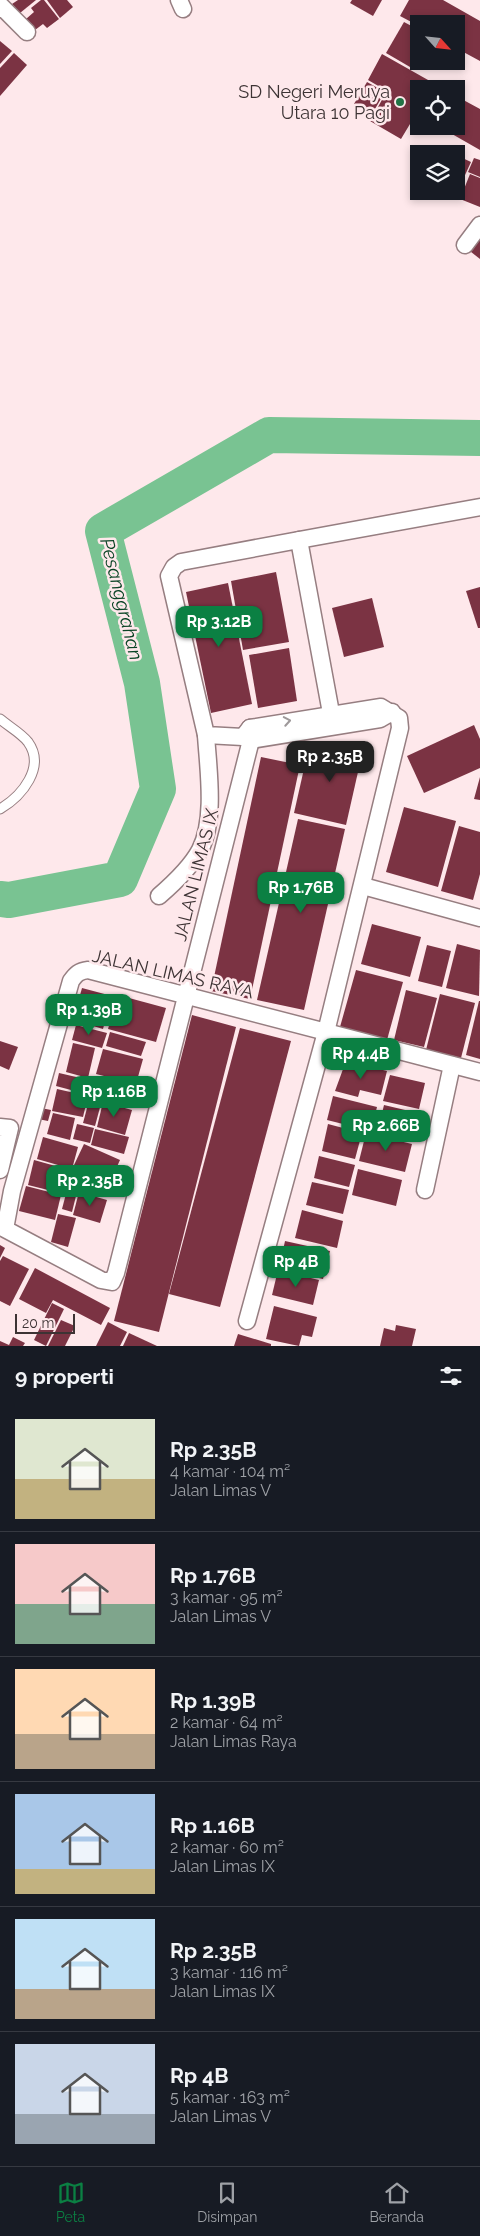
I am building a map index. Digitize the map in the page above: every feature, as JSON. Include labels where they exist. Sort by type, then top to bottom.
[{"type":"street","points":[[0,5],[27,32]]},
{"type":"street","points":[[465,245],[480,225]]},
{"type":"street","points":[[159,896],[173,884],[200,849],[205,834],[210,803],[206,735],[169,576],[174,567],[181,562],[480,507]]},
{"type":"street","points":[[299,540],[332,713]]},
{"type":"street","points":[[246,1321],[326,1032],[400,728],[399,718],[381,706],[332,713],[248,735]]},
{"type":"street","points":[[206,735],[248,735],[380,719],[392,712]]},
{"type":"street","name":"JALAN LIMAS IX","points":[[102,1280],[112,1282],[116,1273],[186,997],[248,735]]},
{"type":"street","points":[[363,886],[480,918]]},
{"type":"street","name":"JALAN LIMAS RAYA","points":[[102,1280],[5,1229],[12,1191],[71,981],[75,974],[82,970],[480,1072]]},
{"type":"street","points":[[426,1190],[452,1065]]},
{"type":"street","points":[[0,1170],[5,1128]]},
{"type":"lane","points":[[0,719],[27,741],[35,757],[32,776],[12,801],[0,809]]},
{"type":"building","points":[[18,0],[36,0],[20,13],[12,4]]},
{"type":"building","points":[[41,0],[44,0],[59,19],[47,28],[43,24],[35,30],[26,19],[34,12],[31,8]]},
{"type":"building","points":[[47,0],[67,0],[73,7],[60,18]]},
{"type":"building","points":[[352,0],[382,0],[373,16],[350,3]]},
{"type":"building","points":[[409,0],[443,0],[480,21],[480,61],[465,53],[465,15],[410,15],[410,21],[400,16]]},
{"type":"building","points":[[404,22],[410,25],[410,67],[386,53]]},
{"type":"building","points":[[0,41],[12,51],[0,64]]},
{"type":"building","points":[[14,53],[27,65],[0,96],[0,68]]},
{"type":"building","name":"SD Negeri Meruya Utara 10 Pagi","points":[[382,54],[428,80],[410,80],[410,124],[401,139],[370,121],[387,91],[368,80]]},
{"type":"building","points":[[367,82],[385,92],[372,114],[354,104]]},
{"type":"building","name":"SD Negeri Meruya Utara 10 Pagi","points":[[465,101],[480,109],[480,150],[454,135],[465,135]]},
{"type":"building","points":[[474,158],[480,160],[480,177],[468,172]]},
{"type":"building","points":[[465,159],[471,162],[465,175]]},
{"type":"building","points":[[470,174],[480,178],[480,207],[462,200],[465,200],[465,186]]},
{"type":"building","points":[[480,233],[480,259],[466,248]]},
{"type":"building","points":[[276,572],[289,642],[243,650],[231,581]]},
{"type":"building","points":[[228,583],[252,704],[211,713],[186,592]]},
{"type":"building","points":[[480,587],[480,628],[478,628],[466,591]]},
{"type":"building","points":[[372,598],[384,647],[344,657],[332,608]]},
{"type":"building","points":[[289,648],[297,701],[258,708],[249,655]]},
{"type":"building","points":[[474,725],[480,739],[480,768],[424,793],[407,756]]},
{"type":"building","points":[[365,741],[346,825],[294,813],[308,751]]},
{"type":"building","points":[[261,757],[300,765],[250,999],[211,991]]},
{"type":"building","points":[[480,777],[480,800],[474,799]]},
{"type":"building","points":[[404,807],[456,821],[438,887],[386,872]]},
{"type":"building","points":[[298,819],[345,829],[304,1010],[257,1000]]},
{"type":"building","points":[[459,826],[480,832],[480,874],[473,900],[441,891]]},
{"type":"building","points":[[372,924],[421,937],[410,977],[361,964]]},
{"type":"building","points":[[457,944],[480,950],[479,996],[446,988]]},
{"type":"building","points":[[427,945],[451,951],[442,987],[418,981]]},
{"type":"building","points":[[356,970],[403,982],[387,1040],[340,1027]]},
{"type":"building","points":[[82,988],[112,996],[103,1029],[73,1020]]},
{"type":"building","points":[[406,990],[437,998],[424,1047],[394,1040]]},
{"type":"building","points":[[440,994],[475,1003],[461,1058],[426,1050]]},
{"type":"building","points":[[118,995],[166,1008],[156,1042],[108,1029]]},
{"type":"building","points":[[480,1001],[480,1059],[466,1055]]},
{"type":"building","points":[[192,1015],[236,1027],[159,1332],[114,1321]]},
{"type":"building","points":[[76,1025],[107,1033],[102,1048],[72,1040]]},
{"type":"building","points":[[240,1028],[291,1041],[220,1307],[169,1294]]},
{"type":"building","points":[[110,1032],[146,1042],[141,1056],[106,1046]]},
{"type":"building","points":[[0,1041],[18,1047],[9,1070],[0,1066]]},
{"type":"building","points":[[73,1043],[95,1048],[88,1078],[66,1072]]},
{"type":"building","points":[[103,1049],[143,1059],[136,1084],[96,1074]]},
{"type":"building","points":[[346,1061],[387,1071],[381,1095],[360,1090],[358,1097],[335,1091]]},
{"type":"building","points":[[59,1073],[89,1080],[86,1094],[56,1086]]},
{"type":"building","points":[[390,1075],[425,1083],[419,1109],[383,1101]]},
{"type":"building","points":[[92,1077],[137,1088],[132,1105],[88,1094]]},
{"type":"building","points":[[57,1089],[88,1096],[83,1117],[52,1111]]},
{"type":"building","points":[[333,1096],[377,1107],[371,1131],[327,1120]]},
{"type":"building","points":[[90,1097],[102,1100],[95,1126],[83,1123]]},
{"type":"building","points":[[103,1102],[132,1110],[125,1135],[97,1127]]},
{"type":"building","points":[[384,1105],[422,1114],[416,1139],[378,1130]]},
{"type":"building","points":[[41,1108],[51,1110],[48,1121],[38,1119]]},
{"type":"building","points":[[53,1113],[75,1118],[70,1140],[47,1134]]},
{"type":"building","points":[[77,1124],[94,1128],[90,1143],[73,1139]]},
{"type":"building","points":[[328,1124],[362,1133],[355,1159],[322,1151]]},
{"type":"building","points":[[95,1129],[129,1137],[124,1154],[91,1145]]},
{"type":"building","points":[[366,1133],[412,1144],[405,1172],[359,1161]]},
{"type":"building","points":[[43,1137],[78,1147],[72,1169],[37,1159]]},
{"type":"building","points":[[84,1144],[120,1160],[110,1182],[74,1165]]},
{"type":"building","points":[[319,1156],[355,1165],[349,1187],[314,1178]]},
{"type":"building","points":[[34,1160],[70,1170],[64,1194],[28,1185]]},
{"type":"building","points":[[358,1169],[402,1180],[396,1206],[352,1195]]},
{"type":"building","points":[[72,1173],[111,1182],[107,1196],[68,1186]]},
{"type":"building","points":[[312,1182],[349,1190],[343,1214],[306,1205]]},
{"type":"building","points":[[26,1186],[61,1195],[55,1220],[19,1211]]},
{"type":"building","points":[[67,1190],[77,1192],[72,1212],[62,1209]]},
{"type":"building","points":[[79,1192],[107,1200],[100,1223],[73,1215]]},
{"type":"building","points":[[302,1210],[343,1221],[337,1248],[295,1238]]},
{"type":"building","points":[[58,1214],[76,1218],[68,1247],[51,1242]]},
{"type":"building","points":[[285,1241],[330,1251],[323,1279],[279,1269]]},
{"type":"building","points":[[0,1245],[5,1248],[0,1258]]},
{"type":"building","points":[[3,1256],[29,1269],[10,1306],[0,1301],[0,1261]]},
{"type":"building","points":[[35,1268],[110,1308],[101,1325],[53,1300],[46,1313],[19,1299]]},
{"type":"building","points":[[278,1270],[319,1280],[313,1305],[272,1295]]},
{"type":"building","points":[[52,1303],[64,1309],[46,1346],[34,1340]]},
{"type":"building","points":[[274,1306],[317,1317],[312,1337],[302,1335],[299,1346],[266,1339]]},
{"type":"building","points":[[61,1320],[75,1326],[65,1346],[48,1346]]},
{"type":"building","points":[[108,1322],[127,1332],[120,1346],[96,1346]]},
{"type":"building","points":[[396,1325],[416,1329],[412,1346],[380,1346],[384,1328],[395,1331]]},
{"type":"building","points":[[129,1333],[157,1346],[123,1346]]},
{"type":"building","points":[[238,1334],[271,1344],[271,1346],[234,1346]]},
{"type":"building","points":[[13,1337],[25,1343],[23,1346],[0,1346],[0,1341],[9,1345]]},
{"type":"waterway","name":"Pesanggrahan","points":[[0,899],[9,900],[120,879],[158,789],[142,683],[103,531],[269,435],[480,438]]},
{"type":"place","name":"SD Negeri Meruya Utara 10 Pagi","points":[[400,102]]}]
